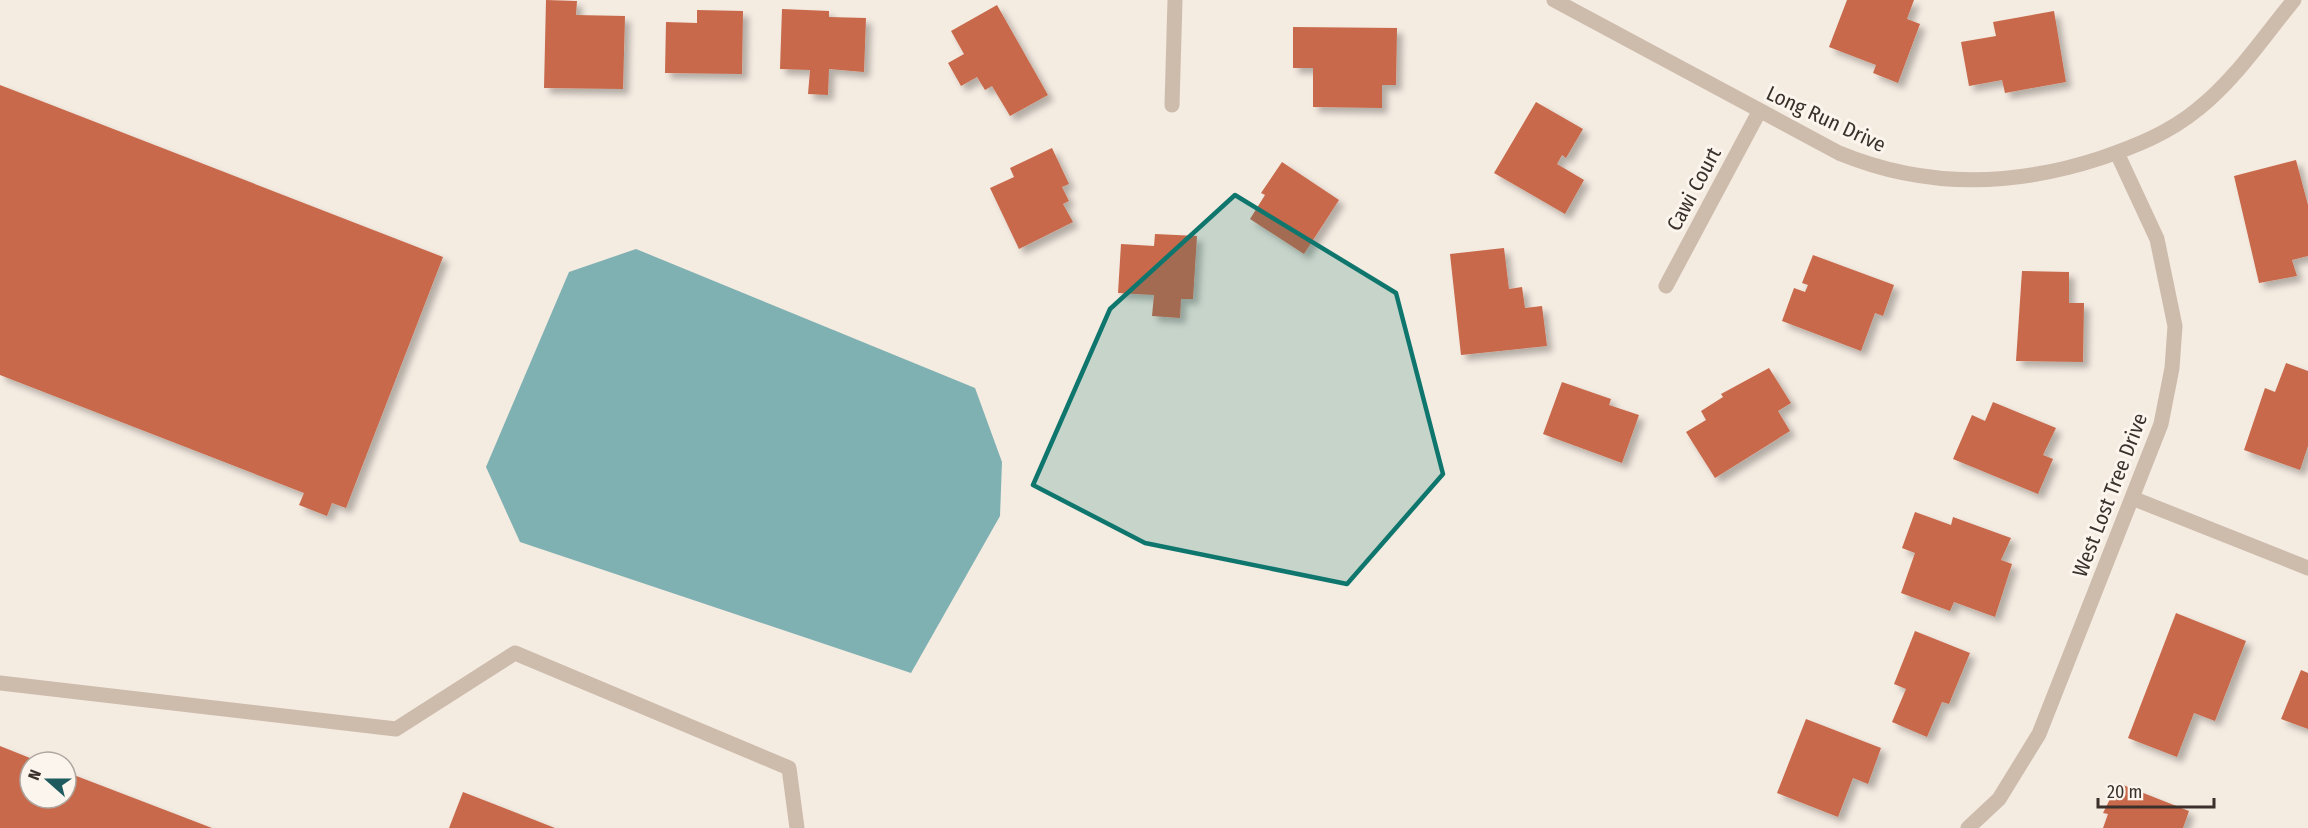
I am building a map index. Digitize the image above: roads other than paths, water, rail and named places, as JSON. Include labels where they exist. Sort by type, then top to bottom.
[{"type":"street","points":[[1172,105],[1174,0]]},
{"type":"street","name":"Long Run Drive","points":[[1554,0],[1759,112],[1858,160],[1928,178],[1982,181],[2054,172],[2149,141],[2199,108],[2242,63],[2294,0]]},
{"type":"street","name":"Cawi Court","points":[[1666,286],[1759,112]]},
{"type":"street","name":"West Lost Tree Drive","points":[[1968,828],[1999,799],[2039,734],[2161,424],[2172,368],[2175,326],[2157,239],[2117,153]]},
{"type":"street","points":[[2132,498],[2308,567]]},
{"type":"street","points":[[0,683],[396,729],[515,653],[789,768],[797,828]]},
{"type":"water","points":[[636,249],[975,388],[1002,462],[1000,516],[911,673],[520,542],[486,467],[569,272]]}]
